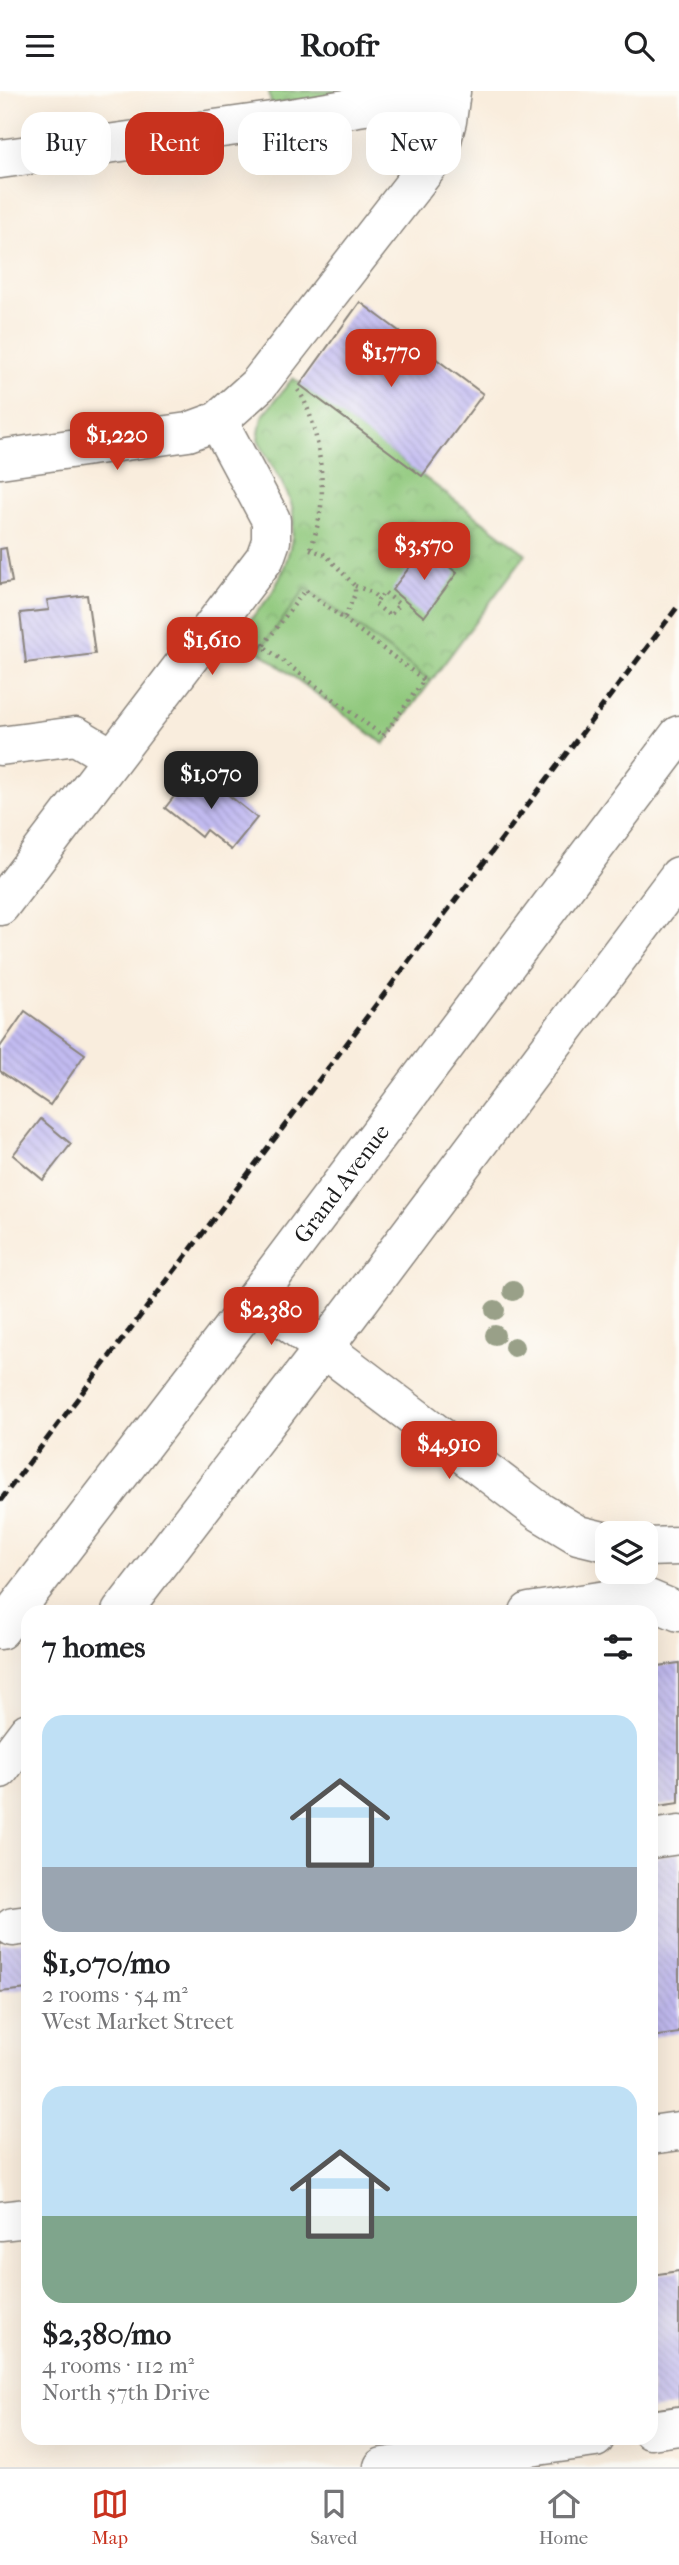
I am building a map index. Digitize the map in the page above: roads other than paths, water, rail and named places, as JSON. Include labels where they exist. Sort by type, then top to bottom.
[{"type":"main road","points":[[0,159],[272,121],[451,91],[439,152],[258,386],[218,421],[188,432],[0,459]]},
{"type":"main road","points":[[0,906],[265,558],[271,541],[271,520],[218,421]]},
{"type":"main road","name":"Grand Avenue","points":[[0,1630],[256,1297],[679,735]]},
{"type":"main road","points":[[0,746],[76,736],[111,757]]},
{"type":"main road","points":[[126,1605],[679,876]]},
{"type":"main road","points":[[256,1297],[540,1512],[578,1535],[595,1539]]},
{"type":"main road","points":[[658,1547],[679,1546]]},
{"type":"main road","points":[[556,1605],[636,1584]]},
{"type":"main road","points":[[641,1584],[679,1612]]},
{"type":"main road","points":[[0,1769],[21,1741]]},
{"type":"main road","points":[[658,1838],[679,1835]]},
{"type":"main road","points":[[658,2134],[679,2131]]},
{"type":"main road","points":[[0,2221],[21,2219]]},
{"type":"main road","points":[[658,2429],[679,2426]]},
{"type":"main road","points":[[383,2467],[544,2445]]},
{"type":"railway","points":[[0,1501],[679,605]]}]
